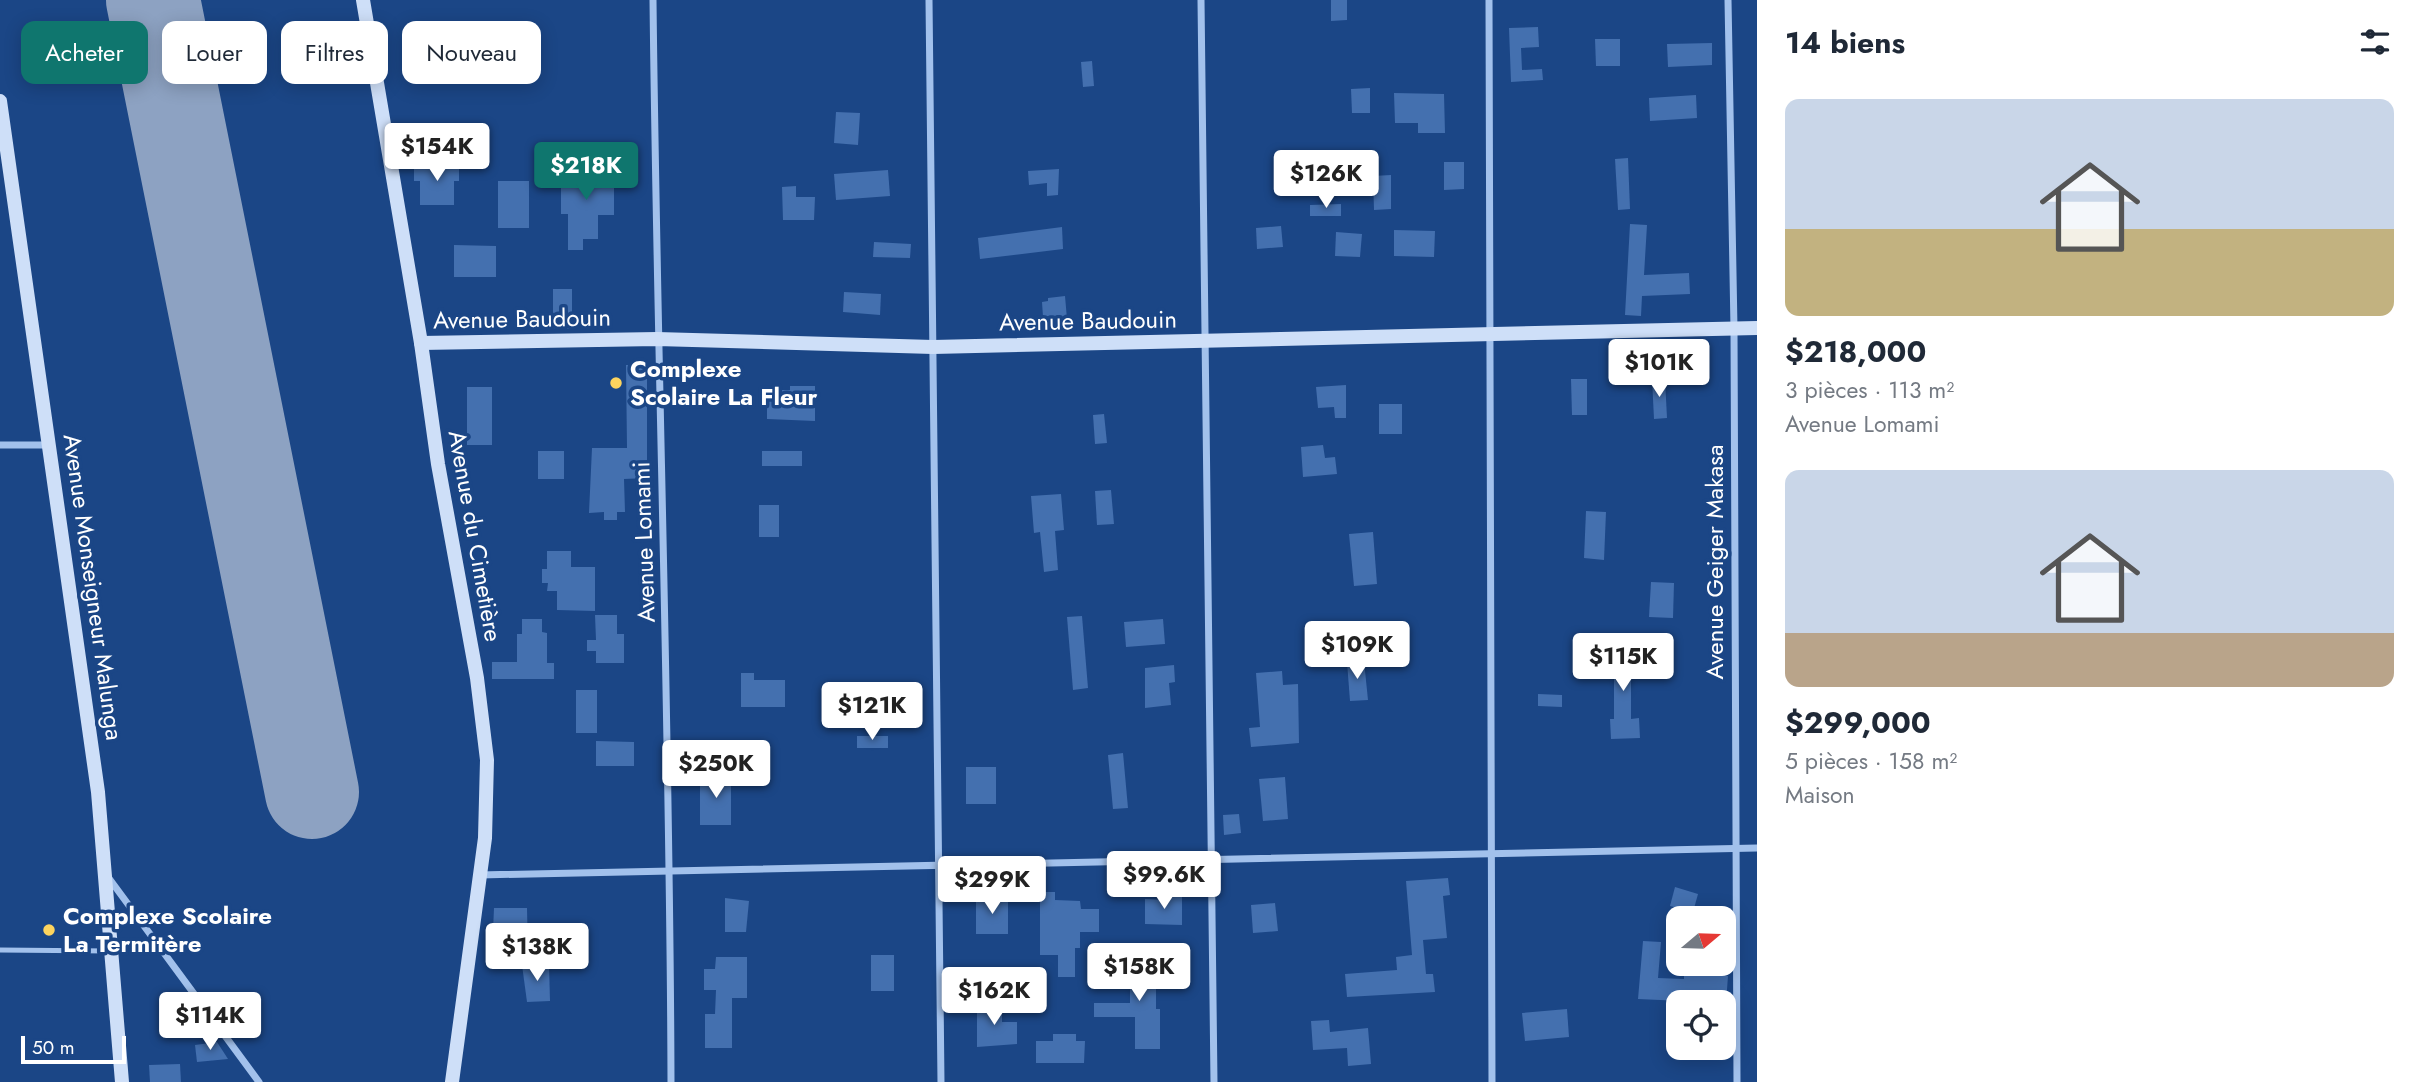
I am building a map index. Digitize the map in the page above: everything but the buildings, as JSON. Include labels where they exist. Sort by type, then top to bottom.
[{"type":"street","name":"Avenue du Cimetière","points":[[363,0],[421,343],[438,464],[477,678],[487,760],[485,838],[452,1082]]},
{"type":"street","name":"Avenue Lomami","points":[[653,0],[657,339],[668,702],[671,1082]]},
{"type":"street","points":[[929,0],[941,1082]]},
{"type":"street","points":[[1200,0],[1214,1082]]},
{"type":"street","points":[[1489,0],[1492,1082]]},
{"type":"street","name":"Avenue Geiger Makasa","points":[[1728,0],[1734,328],[1737,1082]]},
{"type":"street","name":"Avenue Monseigneur Malunga","points":[[0,101],[98,792],[122,1082]]},
{"type":"street","name":"Avenue Baudouin","points":[[421,343],[657,339],[933,347],[1757,328]]},
{"type":"street","points":[[0,445],[50,445]]},
{"type":"street","points":[[479,875],[1757,848]]},
{"type":"street","points":[[105,874],[259,1082]]},
{"type":"lane","points":[[0,950],[110,951]]},
{"type":"runway","points":[[153,0],[312,792]]},
{"type":"place","name":"Complexe Scolaire La Fleur","points":[[616,383]]},
{"type":"place","name":"Complexe Scolaire La Termitère","points":[[49,930]]}]
